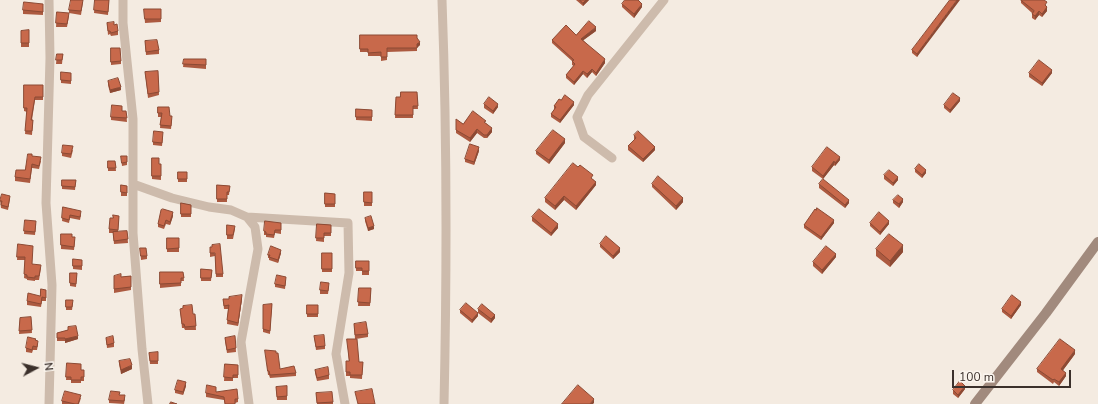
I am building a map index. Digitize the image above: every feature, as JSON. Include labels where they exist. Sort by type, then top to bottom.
[{"type":"street","points":[[49,0],[50,58],[46,203],[52,285],[50,404]]},
{"type":"street","points":[[123,0],[123,23],[133,119],[134,241],[142,349],[148,404]]},
{"type":"street","points":[[442,0],[445,89],[446,300],[444,404]]},
{"type":"street","points":[[612,158],[584,137],[577,117],[588,96],[664,0]]},
{"type":"street","points":[[133,184],[172,198],[209,207],[231,210],[247,217],[348,222],[349,273],[336,354],[345,404]]},
{"type":"street","points":[[247,217],[255,227],[258,249],[241,342],[248,404]]},
{"type":"street","points":[[975,404],[1046,313],[1098,242]]},
{"type":"building","points":[[71,0],[83,0],[81,11],[69,10]]},
{"type":"building","points":[[95,0],[109,0],[108,12],[94,10]]},
{"type":"building","points":[[625,0],[638,0],[642,4],[634,14],[622,4]]},
{"type":"building","points":[[950,0],[957,0],[917,54],[912,50]]},
{"type":"building","points":[[1021,0],[1044,0],[1047,2],[1045,5],[1047,7],[1042,14],[1039,11],[1035,16],[1032,14],[1034,11]]},
{"type":"building","points":[[24,2],[43,4],[43,12],[23,10]]},
{"type":"building","points":[[144,9],[161,9],[161,19],[145,19]]},
{"type":"building","points":[[57,12],[69,13],[67,24],[56,23]]},
{"type":"building","points":[[589,21],[596,27],[581,39],[605,59],[596,73],[592,69],[587,74],[583,71],[574,82],[566,75],[575,64],[572,61],[574,60],[552,40],[566,25],[576,35]]},
{"type":"building","points":[[114,22],[114,25],[117,24],[118,31],[111,33],[108,31],[107,23]]},
{"type":"building","points":[[29,30],[29,43],[21,43],[21,31]]},
{"type":"building","points":[[360,35],[417,35],[420,42],[417,44],[417,48],[387,48],[387,57],[381,57],[381,52],[368,53],[368,49],[360,49]]},
{"type":"building","points":[[157,40],[159,50],[146,52],[145,41]]},
{"type":"building","points":[[111,48],[120,48],[121,61],[111,62]]},
{"type":"building","points":[[57,54],[63,54],[62,60],[56,60]]},
{"type":"building","points":[[184,59],[206,59],[206,65],[183,64]]},
{"type":"building","points":[[1039,60],[1052,70],[1042,83],[1029,73]]},
{"type":"building","points":[[158,71],[159,92],[148,94],[145,72]]},
{"type":"building","points":[[61,72],[71,73],[71,81],[61,80]]},
{"type":"building","points":[[118,78],[121,87],[110,90],[108,81]]},
{"type":"building","points":[[24,85],[43,85],[43,97],[35,97],[31,120],[33,120],[32,131],[25,131],[27,108],[24,108]]},
{"type":"building","points":[[401,92],[417,92],[418,106],[413,106],[413,115],[395,115],[396,97],[400,97]]},
{"type":"building","points":[[953,93],[960,98],[950,110],[944,105]]},
{"type":"building","points":[[565,95],[574,102],[560,120],[551,114],[559,99],[561,100]]},
{"type":"building","points":[[489,97],[498,104],[493,111],[484,104]]},
{"type":"building","points":[[112,105],[122,106],[122,111],[126,111],[127,118],[111,117]]},
{"type":"building","points":[[158,107],[169,107],[170,116],[172,116],[171,126],[160,125],[162,113],[158,113]]},
{"type":"building","points":[[356,109],[372,110],[372,117],[356,117]]},
{"type":"building","points":[[473,111],[486,121],[484,122],[492,128],[487,135],[484,135],[477,129],[470,138],[456,130],[456,119],[463,124]]},
{"type":"building","points":[[553,130],[565,139],[549,160],[536,151]]},
{"type":"building","points":[[154,131],[163,132],[162,143],[153,142]]},
{"type":"building","points":[[638,131],[655,147],[643,159],[628,146],[636,138],[634,135]]},
{"type":"building","points":[[470,144],[479,147],[474,162],[465,159]]},
{"type":"building","points":[[63,145],[73,146],[71,154],[62,153]]},
{"type":"building","points":[[827,147],[840,157],[835,163],[834,161],[823,176],[812,167]]},
{"type":"building","points":[[28,154],[41,157],[39,166],[32,164],[30,179],[15,177],[16,170],[25,170]]},
{"type":"building","points":[[121,156],[127,156],[127,162],[122,163]]},
{"type":"building","points":[[152,158],[159,158],[159,164],[161,164],[161,176],[152,176]]},
{"type":"building","points":[[108,161],[115,161],[116,168],[108,168]]},
{"type":"building","points":[[573,163],[578,167],[580,165],[593,175],[591,178],[596,182],[576,206],[564,196],[555,206],[545,198]]},
{"type":"building","points":[[919,164],[926,170],[922,175],[915,169]]},
{"type":"building","points":[[889,170],[898,177],[893,183],[884,175]]},
{"type":"building","points":[[178,172],[187,172],[187,179],[178,179]]},
{"type":"building","points":[[658,176],[683,198],[676,206],[652,184]]},
{"type":"building","points":[[823,179],[849,200],[845,205],[819,184]]},
{"type":"building","points":[[62,180],[76,180],[75,187],[62,186]]},
{"type":"building","points":[[121,185],[127,186],[127,193],[121,192]]},
{"type":"building","points":[[217,185],[230,186],[229,192],[227,192],[227,199],[217,199]]},
{"type":"building","points":[[364,192],[372,192],[372,203],[364,202]]},
{"type":"building","points":[[325,193],[335,194],[335,204],[325,204]]},
{"type":"building","points":[[2,194],[10,196],[8,207],[1,205],[2,201],[0,200]]},
{"type":"building","points":[[898,195],[903,199],[899,204],[893,200]]},
{"type":"building","points":[[181,203],[191,205],[191,214],[181,214]]},
{"type":"building","points":[[63,207],[81,211],[80,217],[70,215],[69,220],[62,218]]},
{"type":"building","points":[[817,208],[834,220],[821,237],[804,225]]},
{"type":"building","points":[[163,209],[173,212],[170,222],[166,220],[164,226],[158,224],[161,210]]},
{"type":"building","points":[[539,209],[558,224],[551,233],[532,217]]},
{"type":"building","points":[[879,212],[889,221],[880,232],[870,223]]},
{"type":"building","points":[[113,215],[119,216],[118,230],[109,229],[110,218],[113,218]]},
{"type":"building","points":[[371,216],[374,226],[368,228],[365,218]]},
{"type":"building","points":[[25,220],[36,221],[35,232],[24,231]]},
{"type":"building","points":[[265,221],[281,223],[281,230],[275,230],[274,235],[266,234],[264,231]]},
{"type":"building","points":[[317,224],[331,225],[331,233],[324,233],[324,238],[316,238]]},
{"type":"building","points":[[227,225],[235,226],[233,235],[227,235]]},
{"type":"building","points":[[127,231],[128,239],[114,241],[113,232]]},
{"type":"building","points":[[61,234],[72,234],[72,237],[75,237],[74,247],[61,245]]},
{"type":"building","points":[[889,234],[903,245],[890,261],[876,249]]},
{"type":"building","points":[[606,236],[620,248],[613,256],[600,244]]},
{"type":"building","points":[[167,238],[179,238],[179,248],[167,249]]},
{"type":"building","points":[[18,244],[33,246],[32,264],[41,265],[39,276],[35,276],[35,278],[27,277],[27,275],[24,274],[25,257],[17,257]]},
{"type":"building","points":[[220,244],[223,274],[216,274],[215,253],[210,253],[210,247],[212,247],[212,245]]},
{"type":"building","points":[[271,246],[281,250],[278,260],[269,257],[270,255],[268,255]]},
{"type":"building","points":[[826,246],[836,254],[822,270],[813,262]]},
{"type":"building","points":[[140,248],[146,248],[147,256],[141,256]]},
{"type":"building","points":[[322,253],[332,253],[332,269],[322,269]]},
{"type":"building","points":[[73,259],[82,260],[82,266],[73,266]]},
{"type":"building","points":[[356,261],[369,261],[369,271],[362,271],[362,268],[356,268]]},
{"type":"building","points":[[201,269],[212,270],[211,278],[201,278]]},
{"type":"building","points":[[160,272],[183,272],[184,278],[181,278],[181,283],[160,284]]},
{"type":"building","points":[[70,273],[77,273],[76,284],[70,283]]},
{"type":"building","points":[[121,274],[121,277],[131,276],[131,287],[114,289],[114,276]]},
{"type":"building","points":[[277,275],[286,277],[285,286],[275,284]]},
{"type":"building","points":[[321,282],[329,283],[328,291],[320,290]]},
{"type":"building","points":[[359,288],[371,288],[370,303],[358,302]]},
{"type":"building","points":[[41,289],[46,290],[46,298],[42,297],[41,304],[27,301],[28,293],[40,296]]},
{"type":"building","points":[[242,295],[238,323],[227,320],[229,305],[224,306],[223,299],[229,299],[229,297]]},
{"type":"building","points":[[1012,295],[1021,302],[1011,316],[1002,309]]},
{"type":"building","points":[[66,300],[73,300],[72,307],[66,307]]},
{"type":"building","points":[[466,303],[478,313],[472,320],[460,310]]},
{"type":"building","points":[[272,304],[270,331],[263,329],[263,305]]},
{"type":"building","points":[[482,304],[495,315],[491,319],[478,309]]},
{"type":"building","points":[[192,305],[193,314],[195,314],[196,326],[185,327],[184,324],[182,324],[180,309],[183,308],[183,306]]},
{"type":"building","points":[[307,305],[318,305],[318,314],[307,314]]},
{"type":"building","points":[[31,317],[32,330],[19,331],[20,318]]},
{"type":"building","points":[[366,322],[368,334],[355,335],[354,324]]},
{"type":"building","points":[[76,326],[78,336],[65,339],[57,338],[57,333],[68,330],[68,327]]},
{"type":"building","points":[[324,335],[325,346],[316,347],[314,336]]},
{"type":"building","points":[[113,336],[114,343],[107,345],[106,338]]},
{"type":"building","points":[[235,336],[236,348],[227,350],[225,338]]},
{"type":"building","points":[[28,337],[38,341],[37,347],[33,346],[32,350],[26,348]]},
{"type":"building","points":[[347,339],[357,339],[359,362],[363,362],[362,375],[350,375],[350,372],[346,372],[346,361],[349,361]]},
{"type":"building","points":[[1060,339],[1075,350],[1061,369],[1066,373],[1059,382],[1054,379],[1053,380],[1037,369]]},
{"type":"building","points":[[265,350],[276,351],[276,353],[278,353],[280,369],[294,366],[296,373],[270,375]]},
{"type":"building","points":[[158,352],[158,361],[150,361],[149,353]]},
{"type":"building","points":[[130,359],[132,365],[121,370],[119,361]]},
{"type":"building","points":[[67,363],[81,364],[81,370],[84,370],[84,377],[81,377],[81,380],[71,380],[71,377],[66,377]]},
{"type":"building","points":[[225,364],[238,365],[238,375],[233,375],[233,378],[224,377]]},
{"type":"building","points":[[328,367],[329,375],[317,378],[315,370]]},
{"type":"building","points":[[178,380],[186,382],[183,392],[175,390]]},
{"type":"building","points":[[960,381],[965,386],[958,395],[953,390]]},
{"type":"building","points":[[207,385],[216,387],[216,392],[237,389],[238,399],[235,399],[235,404],[225,404],[224,397],[206,393]]},
{"type":"building","points":[[578,385],[594,399],[590,404],[562,404]]},
{"type":"building","points":[[287,386],[287,396],[277,397],[276,387]]},
{"type":"building","points":[[372,389],[375,404],[358,404],[355,392]]},
{"type":"building","points":[[65,391],[81,395],[78,404],[62,401]]},
{"type":"building","points":[[111,391],[120,392],[119,395],[125,395],[124,401],[109,400]]},
{"type":"building","points":[[332,392],[333,402],[317,403],[316,393]]}]
